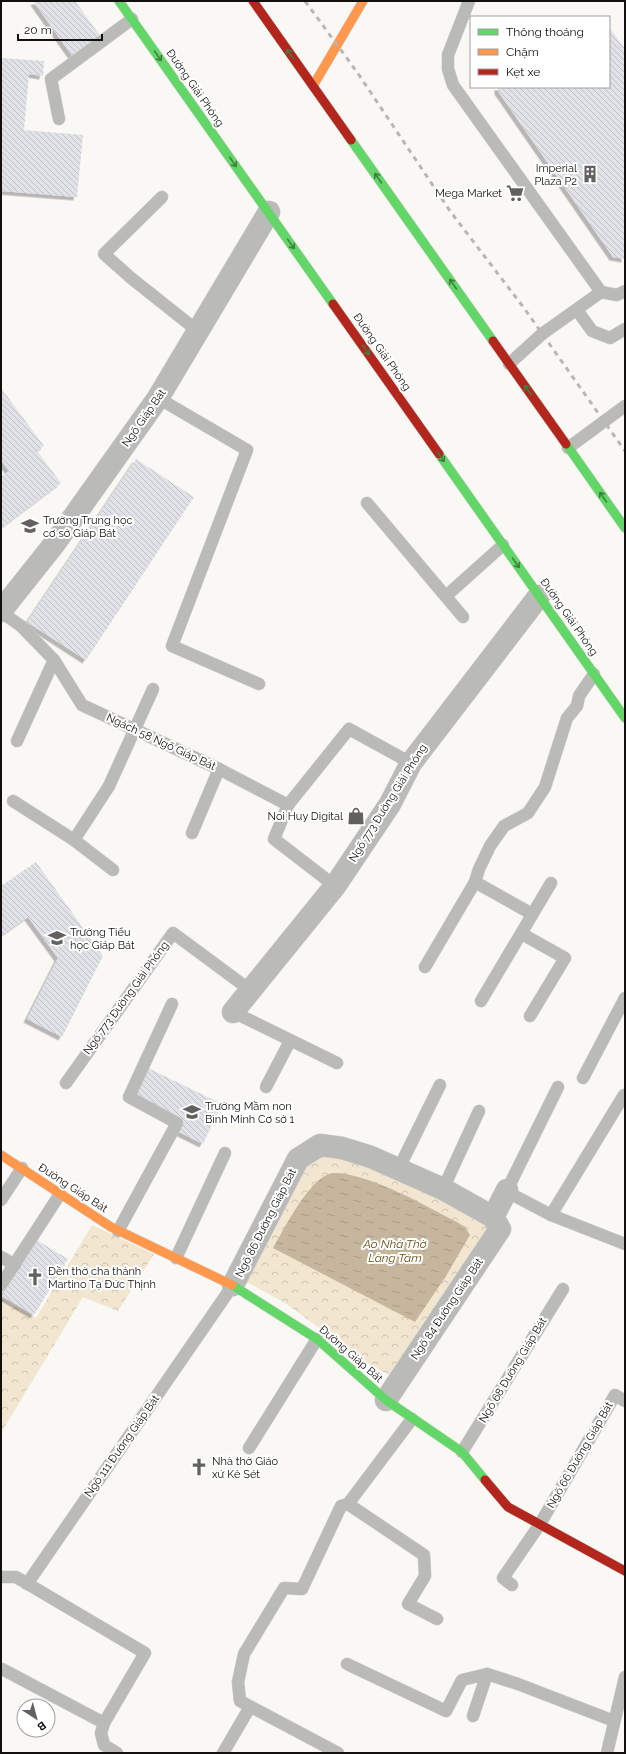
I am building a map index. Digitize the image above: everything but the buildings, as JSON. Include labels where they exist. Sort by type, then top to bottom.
[{"type":"main road","name":"Đường Giải Phóng","points":[[119,1],[625,718]]},
{"type":"main road","points":[[253,1],[625,528]]},
{"type":"main road","points":[[313,86],[363,1]]},
{"type":"main road","name":"Đường Giáp Bát","points":[[1,1155],[118,1231],[233,1285],[317,1339],[386,1400],[462,1452],[508,1507],[625,1571]]},
{"type":"street","name":"Ngõ Giáp Bát","points":[[1,612],[55,543],[158,398],[199,332],[269,212]]},
{"type":"street","name":"Ngõ 773 Đường Giải Phóng","points":[[233,1012],[335,886],[390,804],[410,763],[539,596]]},
{"type":"street","name":"Ngõ 86 Đường Giáp Bát","points":[[233,1285],[298,1159],[320,1145],[342,1148],[371,1157],[443,1189],[493,1217]]},
{"type":"street","points":[[493,1217],[507,1190]]},
{"type":"street","name":"Ngõ 84 Đường Giáp Bát","points":[[386,1400],[500,1229],[493,1217]]},
{"type":"lane","points":[[469,1],[448,55],[448,70],[453,85],[601,292],[617,295],[625,291]]},
{"type":"lane","points":[[59,119],[51,79],[132,19]]},
{"type":"lane","points":[[162,197],[104,254],[131,278],[199,332]]},
{"type":"lane","points":[[509,364],[542,334],[601,292]]},
{"type":"lane","points":[[577,310],[592,331],[610,338],[625,329]]},
{"type":"lane","points":[[158,398],[247,450],[172,646],[259,684]]},
{"type":"lane","points":[[568,448],[625,406]]},
{"type":"lane","points":[[367,503],[462,617]]},
{"type":"lane","points":[[446,596],[504,545]]},
{"type":"lane","name":"Ngách 58 Ngõ Giáp Bát","points":[[1,612],[21,626],[54,660],[82,705],[219,769],[288,805]]},
{"type":"lane","points":[[16,741],[54,660]]},
{"type":"lane","points":[[425,967],[475,882],[479,869],[490,846],[504,826],[528,813],[545,787],[567,718],[577,706],[579,696],[594,674]]},
{"type":"lane","points":[[74,840],[110,786],[153,689]]},
{"type":"lane","points":[[335,886],[274,839],[288,805],[349,729],[410,763]]},
{"type":"lane","points":[[192,833],[219,769]]},
{"type":"lane","points":[[13,800],[74,840],[113,870]]},
{"type":"lane","points":[[475,882],[532,914]]},
{"type":"lane","points":[[481,1001],[551,884]]},
{"type":"lane","name":"Ngõ 773 Đường Giải Phóng","points":[[66,1083],[173,933],[250,990]]},
{"type":"lane","points":[[522,934],[565,958],[530,1016]]},
{"type":"lane","points":[[583,1078],[625,1000]]},
{"type":"lane","points":[[118,1231],[177,1123],[129,1097],[172,1004]]},
{"type":"lane","name":"Ngõ 773 Đường Giải Phóng","points":[[233,1012],[337,1063]]},
{"type":"lane","points":[[266,1087],[290,1041]]},
{"type":"lane","points":[[398,1170],[440,1085]]},
{"type":"lane","points":[[558,1087],[507,1190],[513,1195],[551,1215],[625,1244]]},
{"type":"lane","points":[[551,1215],[624,1095]]},
{"type":"lane","points":[[443,1189],[479,1111]]},
{"type":"lane","points":[[176,1258],[224,1153]]},
{"type":"lane","points":[[1,1200],[22,1168]]},
{"type":"lane","points":[[1,1285],[60,1194]]},
{"type":"lane","points":[[1,1257],[14,1264]]},
{"type":"lane","name":"Ngõ 111 Đường Giáp Bát","points":[[28,1584],[233,1285]]},
{"type":"lane","name":"Ngõ 68 Đường Giáp Bát","points":[[462,1452],[563,1289]]},
{"type":"lane","points":[[249,1448],[317,1339]]},
{"type":"lane","name":"Ngõ 66 Đường Giáp Bát","points":[[540,1524],[615,1395],[625,1401]]},
{"type":"lane","points":[[338,1753],[319,1749],[240,1701],[238,1682],[244,1654],[284,1588],[302,1589],[341,1506],[348,1504],[412,1419]]},
{"type":"lane","points":[[348,1504],[424,1555],[425,1576],[408,1604],[437,1619]]},
{"type":"lane","points":[[512,1585],[503,1578],[540,1524]]},
{"type":"lane","points":[[1,1577],[16,1576],[145,1653],[104,1723],[101,1733],[104,1745],[117,1753]]},
{"type":"lane","points":[[347,1664],[446,1711],[462,1680],[487,1674],[619,1715]]},
{"type":"lane","points":[[2,1669],[104,1723]]},
{"type":"lane","points":[[473,1716],[487,1674]]},
{"type":"lane","points":[[607,1753],[619,1715],[625,1677]]},
{"type":"lane","points":[[223,1753],[250,1707]]},
{"type":"green space","points":[[325,1153],[342,1154],[492,1220],[400,1372],[388,1374],[373,1367],[285,1303],[245,1281],[300,1166]]},
{"type":"green space","points":[[92,1225],[154,1254],[118,1311],[83,1297],[1,1433],[1,1298],[36,1318]]},
{"type":"water","name":"Ao Nhà Thờ Làng Tám","points":[[339,1173],[370,1181],[400,1193],[457,1222],[465,1227],[470,1235],[446,1276],[415,1322],[273,1248],[305,1195],[321,1178],[329,1174]]},
{"type":"railway","points":[[305,1],[357,72],[450,211],[524,308],[625,451]]},
{"type":"traffic: fast","points":[[119,1],[333,304]]},
{"type":"traffic: fast","points":[[351,140],[493,341]]},
{"type":"traffic: fast","points":[[566,444],[625,528]]},
{"type":"traffic: fast","points":[[439,454],[625,718]]},
{"type":"traffic: fast","points":[[232,1285],[317,1339],[386,1400],[462,1452],[485,1480]]},
{"type":"traffic: slow","points":[[313,86],[363,1]]},
{"type":"traffic: slow","points":[[1,1155],[111,1227],[232,1285]]},
{"type":"traffic: jam","points":[[253,1],[351,140]]},
{"type":"traffic: jam","points":[[333,304],[439,454]]},
{"type":"traffic: jam","points":[[493,341],[566,444]]},
{"type":"traffic: jam","points":[[485,1480],[508,1507],[625,1571]]},
{"type":"place","name":"Imperial Plaza P2","points":[[590,174]]},
{"type":"place","name":"Mega Market","points":[[515,193]]},
{"type":"place","name":"Trường Trung học cơ sở Giáp Bát","points":[[30,526]]},
{"type":"place","name":"Noi Huy Digital","points":[[356,816]]},
{"type":"place","name":"Trường Tiểu học Giáp Bát","points":[[57,938]]},
{"type":"place","name":"Trường Mầm non Bình Minh Cơ sở 1","points":[[192,1112]]},
{"type":"place","name":"Đền thờ cha thánh Martino Tạ Đức Thịnh","points":[[35,1277]]},
{"type":"place","name":"Nhà thờ Giáo xứ Kẻ Sét","points":[[199,1467]]}]
